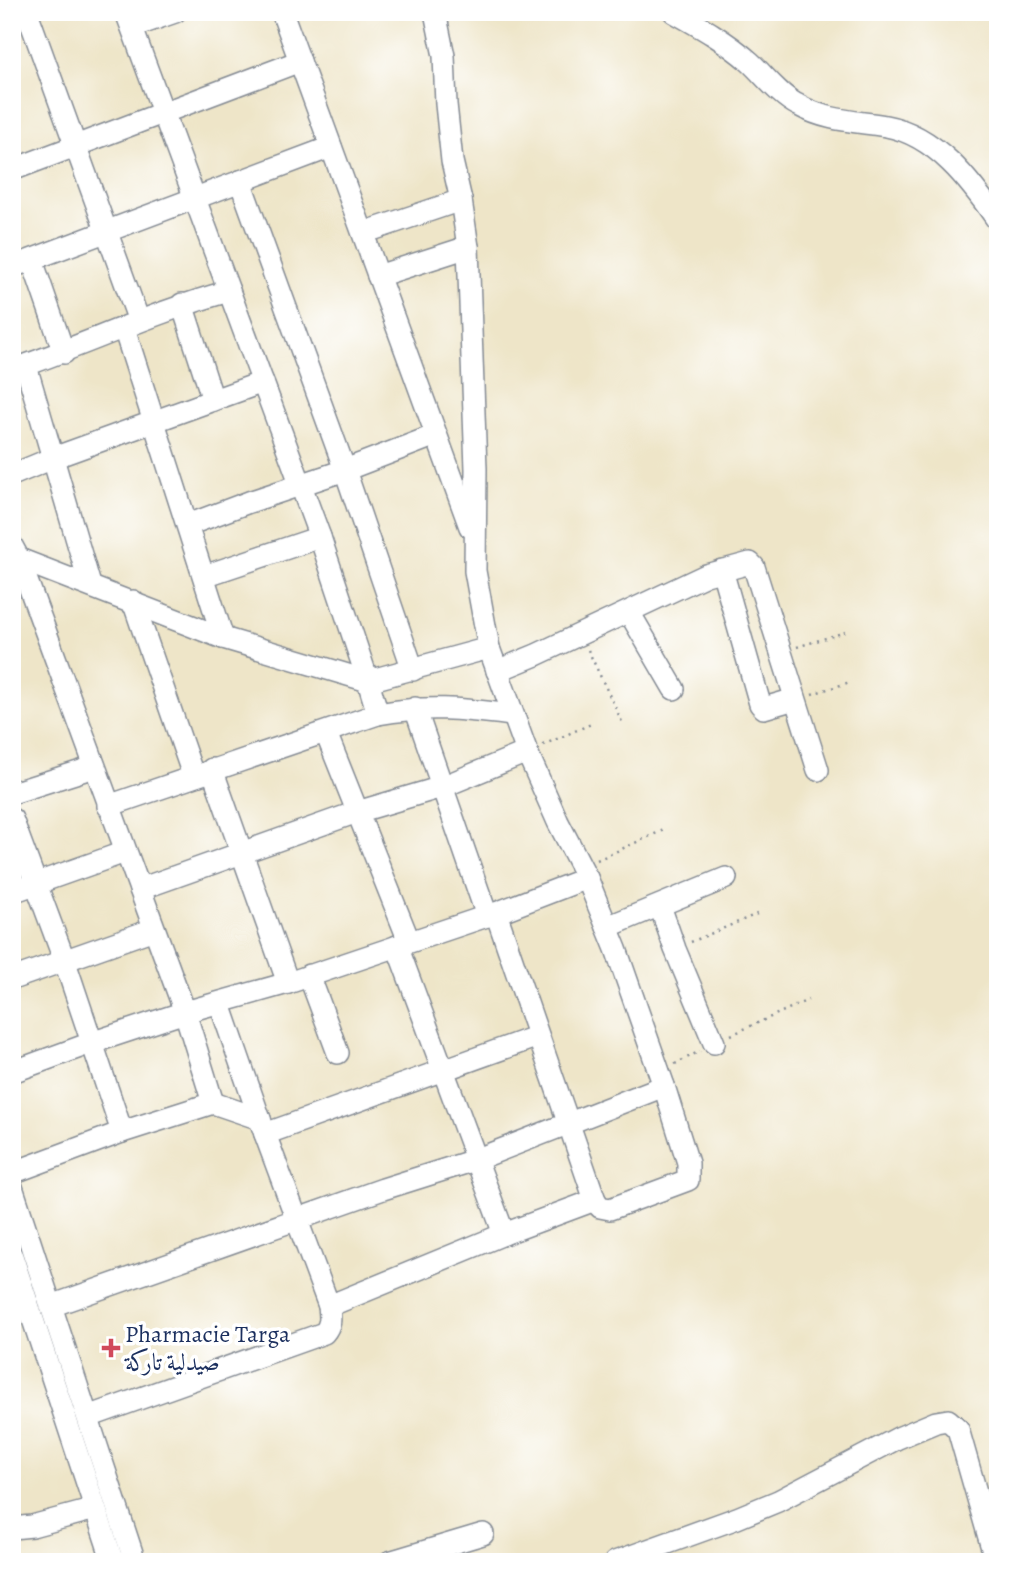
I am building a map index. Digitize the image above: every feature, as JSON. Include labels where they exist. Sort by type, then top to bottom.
[{"type":"street","points":[[27,12],[106,231],[154,421],[223,638]]},
{"type":"street","points":[[175,12],[129,20],[320,537],[378,714]]},
{"type":"street","points":[[282,12],[473,537]]},
{"type":"street","points":[[415,708],[442,787],[538,1036],[595,1200],[603,1209],[610,1209],[688,1181],[688,1163],[662,1079],[607,927],[527,752],[489,648],[475,571],[473,537],[476,468],[468,247],[452,161],[444,56],[435,12]]},
{"type":"street","points":[[674,12],[720,37],[804,109],[834,119],[890,127],[922,140],[950,160],[998,221]]},
{"type":"street","points":[[12,170],[300,61]]},
{"type":"street","points":[[64,353],[22,263],[331,147]]},
{"type":"street","points":[[240,181],[414,670]]},
{"type":"street","points":[[363,233],[461,200]]},
{"type":"street","points":[[378,276],[468,247]]},
{"type":"street","points":[[90,584],[53,458],[19,368],[64,353],[182,304],[229,291]]},
{"type":"street","points":[[182,304],[213,400]]},
{"type":"street","points":[[12,475],[263,382]]},
{"type":"street","points":[[188,525],[436,435]]},
{"type":"street","points":[[204,576],[320,537]]},
{"type":"street","points":[[16,553],[223,638],[368,681],[489,648]]},
{"type":"street","points":[[16,553],[185,1012],[213,1103]]},
{"type":"street","points":[[497,671],[706,575],[750,563],[754,567],[818,770]]},
{"type":"street","points":[[722,570],[760,704],[769,708],[795,699]]},
{"type":"street","points":[[133,601],[203,772],[242,853],[288,983]]},
{"type":"street","points":[[629,612],[674,689]]},
{"type":"street","points":[[108,806],[378,714],[415,708],[445,707],[512,715]]},
{"type":"street","points":[[326,733],[403,943],[442,1069],[504,1234]]},
{"type":"street","points":[[140,890],[357,812],[442,787],[527,752]]},
{"type":"street","points":[[12,793],[94,767]]},
{"type":"street","points":[[12,819],[65,962],[122,1132]]},
{"type":"street","points":[[12,892],[125,852]]},
{"type":"street","points":[[12,1072],[91,1043],[185,1012],[288,983],[491,914],[584,873]]},
{"type":"street","points":[[607,927],[726,878]]},
{"type":"street","points":[[660,906],[714,1043]]},
{"type":"street","points":[[12,979],[154,929]]},
{"type":"street","points":[[309,975],[338,1053]]},
{"type":"street","points":[[88,1417],[324,1333],[331,1321],[328,1306],[220,1004]]},
{"type":"street","points":[[12,1173],[122,1132],[213,1103],[262,1126],[538,1036]]},
{"type":"street","points":[[51,1306],[383,1189],[475,1160],[662,1079]]},
{"type":"street","points":[[12,1186],[135,1562]]},
{"type":"street","points":[[328,1306],[595,1200]]},
{"type":"street","points":[[12,1256],[113,1562]]},
{"type":"street","points":[[615,1562],[768,1505],[898,1438],[936,1422],[948,1420],[958,1429],[996,1562]]},
{"type":"street","points":[[12,1528],[32,1526],[95,1509]]},
{"type":"street","points":[[389,1562],[483,1534]]},
{"type":"path","points":[[780,652],[845,632]]},
{"type":"path","points":[[580,635],[624,724]]},
{"type":"path","points":[[795,699],[850,682]]},
{"type":"path","points":[[527,752],[591,724]]},
{"type":"path","points":[[584,873],[666,829]]},
{"type":"path","points":[[675,949],[757,914]]},
{"type":"path","points":[[662,1079],[714,1043],[808,1000]]},
{"type":"place","name":"Pharmacie Targa صيدلية تاركة","points":[[111,1348]]}]
